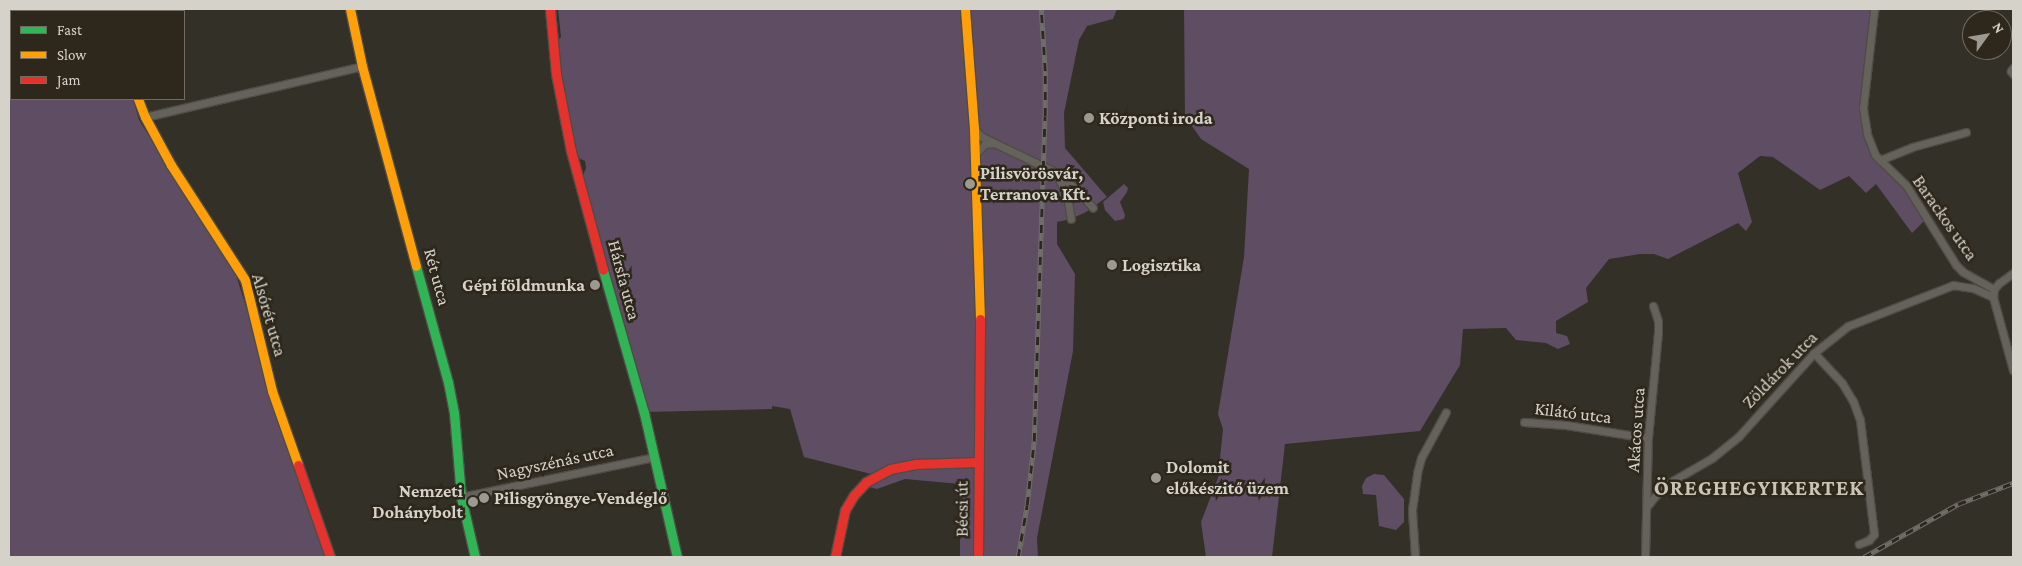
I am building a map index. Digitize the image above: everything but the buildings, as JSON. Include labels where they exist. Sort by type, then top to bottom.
[{"type":"street","name":"Rét utca","points":[[350,9],[362,66],[448,382],[454,412],[461,497],[475,557]]},
{"type":"street","name":"Hársfa utca","points":[[550,9],[556,74],[571,151],[655,457],[677,557]]},
{"type":"street","name":"Bécsi út","points":[[965,9],[974,129],[980,301],[978,557]]},
{"type":"street","name":"Barackos utca","points":[[1874,10],[1863,108],[1867,134],[1875,154],[1906,186],[1956,265],[1994,293]]},
{"type":"street","points":[[145,117],[362,66]]},
{"type":"street","points":[[2013,68],[2011,71],[2013,74]]},
{"type":"street","name":"Alsórét utca","points":[[138,100],[145,117],[171,165],[244,280],[258,327],[272,391],[330,557]]},
{"type":"street","points":[[974,129],[994,143],[1055,172],[1076,189],[1093,208]]},
{"type":"street","points":[[1880,160],[1912,147],[1966,132]]},
{"type":"street","points":[[975,154],[985,144],[994,143]]},
{"type":"street","points":[[1055,172],[1067,195],[1071,219]]},
{"type":"street","points":[[2013,273],[1994,293],[2013,370]]},
{"type":"street","name":"Barackos utca","points":[[1953,285],[1994,293]]},
{"type":"street","name":"Zöldárok utca","points":[[1648,505],[1656,495],[1674,480],[1712,458],[1739,436],[1825,342],[1859,321],[1953,285]]},
{"type":"street","name":"Akácos utca","points":[[1645,557],[1648,505],[1648,438],[1658,333],[1658,321],[1653,306]]},
{"type":"street","points":[[1814,353],[1842,382],[1853,401],[1860,420],[1874,534],[1870,540],[1859,544]]},
{"type":"street","points":[[1414,557],[1412,510],[1417,473],[1422,458],[1446,412]]},
{"type":"street","name":"Kilátó utca","points":[[1524,422],[1566,425],[1648,438]]},
{"type":"street","name":"Nagyszénás utca","points":[[461,497],[655,457]]},
{"type":"street","points":[[836,557],[840,527],[845,510],[854,495],[866,482],[890,469],[915,464],[979,462]]},
{"type":"shaded area","points":[[9,9],[110,9],[10,10],[10,100],[133,100],[139,120],[236,275],[325,557],[9,557]]},
{"type":"shaded area","points":[[558,9],[1117,9],[1113,19],[1087,26],[1079,40],[1064,113],[1065,148],[1107,197],[1086,212],[1071,219],[1057,222],[1057,244],[1075,274],[1073,351],[1037,538],[1038,557],[960,557],[960,484],[905,479],[877,489],[869,487],[879,476],[804,457],[790,409],[772,406],[772,409],[647,412],[605,272],[582,178],[586,168],[585,161],[574,156],[553,46],[561,37]]},
{"type":"shaded area","points":[[1184,9],[1880,9],[1859,107],[1872,156],[1905,187],[1924,221],[1912,233],[1876,184],[1866,193],[1849,176],[1820,190],[1773,157],[1760,156],[1738,173],[1752,222],[1746,231],[1738,223],[1668,259],[1654,254],[1640,254],[1609,259],[1586,288],[1588,302],[1556,321],[1556,333],[1567,336],[1570,344],[1558,349],[1546,343],[1516,340],[1506,328],[1463,329],[1460,365],[1420,431],[1285,444],[1272,557],[1206,557],[1201,522],[1218,478],[1223,429],[1218,414],[1244,257],[1249,169],[1201,139],[1185,116]]},
{"type":"shaded area","points":[[1124,184],[1128,188],[1120,202],[1125,215],[1124,219],[1115,221],[1105,210],[1103,202]]},
{"type":"shaded area","points":[[1374,474],[1384,475],[1404,499],[1404,522],[1396,530],[1379,526],[1376,495],[1363,494],[1362,486],[1366,478]]},
{"type":"railway","points":[[1018,557],[1027,505],[1034,441],[1045,116],[1045,71],[1041,9]]},
{"type":"railway","points":[[1864,557],[1958,504],[2013,483]]},
{"type":"traffic: fast","points":[[416,266],[448,382],[454,413],[461,497],[475,557]]},
{"type":"traffic: fast","points":[[603,270],[644,413],[677,557]]},
{"type":"traffic: slow","points":[[350,9],[362,66],[416,266]]},
{"type":"traffic: slow","points":[[965,9],[974,129],[980,319]]},
{"type":"traffic: slow","points":[[138,100],[145,117],[171,165],[245,280],[272,391],[298,465]]},
{"type":"traffic: jam","points":[[550,9],[556,74],[571,151],[603,270]]},
{"type":"traffic: jam","points":[[978,557],[980,319]]},
{"type":"traffic: jam","points":[[835,557],[845,510],[854,495],[866,482],[890,469],[915,464],[979,462]]},
{"type":"traffic: jam","points":[[298,465],[330,557]]},
{"type":"place","name":"Központi iroda","points":[[1089,118]]},
{"type":"place","name":"Pilisvörösvár, Terranova Kft.","points":[[970,184]]},
{"type":"place","name":"Logisztika","points":[[1112,265]]},
{"type":"place","name":"Gépi földmunka","points":[[595,285]]},
{"type":"place","name":"Dolomit előkészitő üzem","points":[[1156,478]]},
{"type":"place","name":"Pilisgyöngye-Vendéglő","points":[[484,498]]},
{"type":"place","name":"Nemzeti Dohánybolt","points":[[473,502]]},
{"type":"district","name":"ÖREGHEGYIKERTEK","points":[[1759,488]]}]
